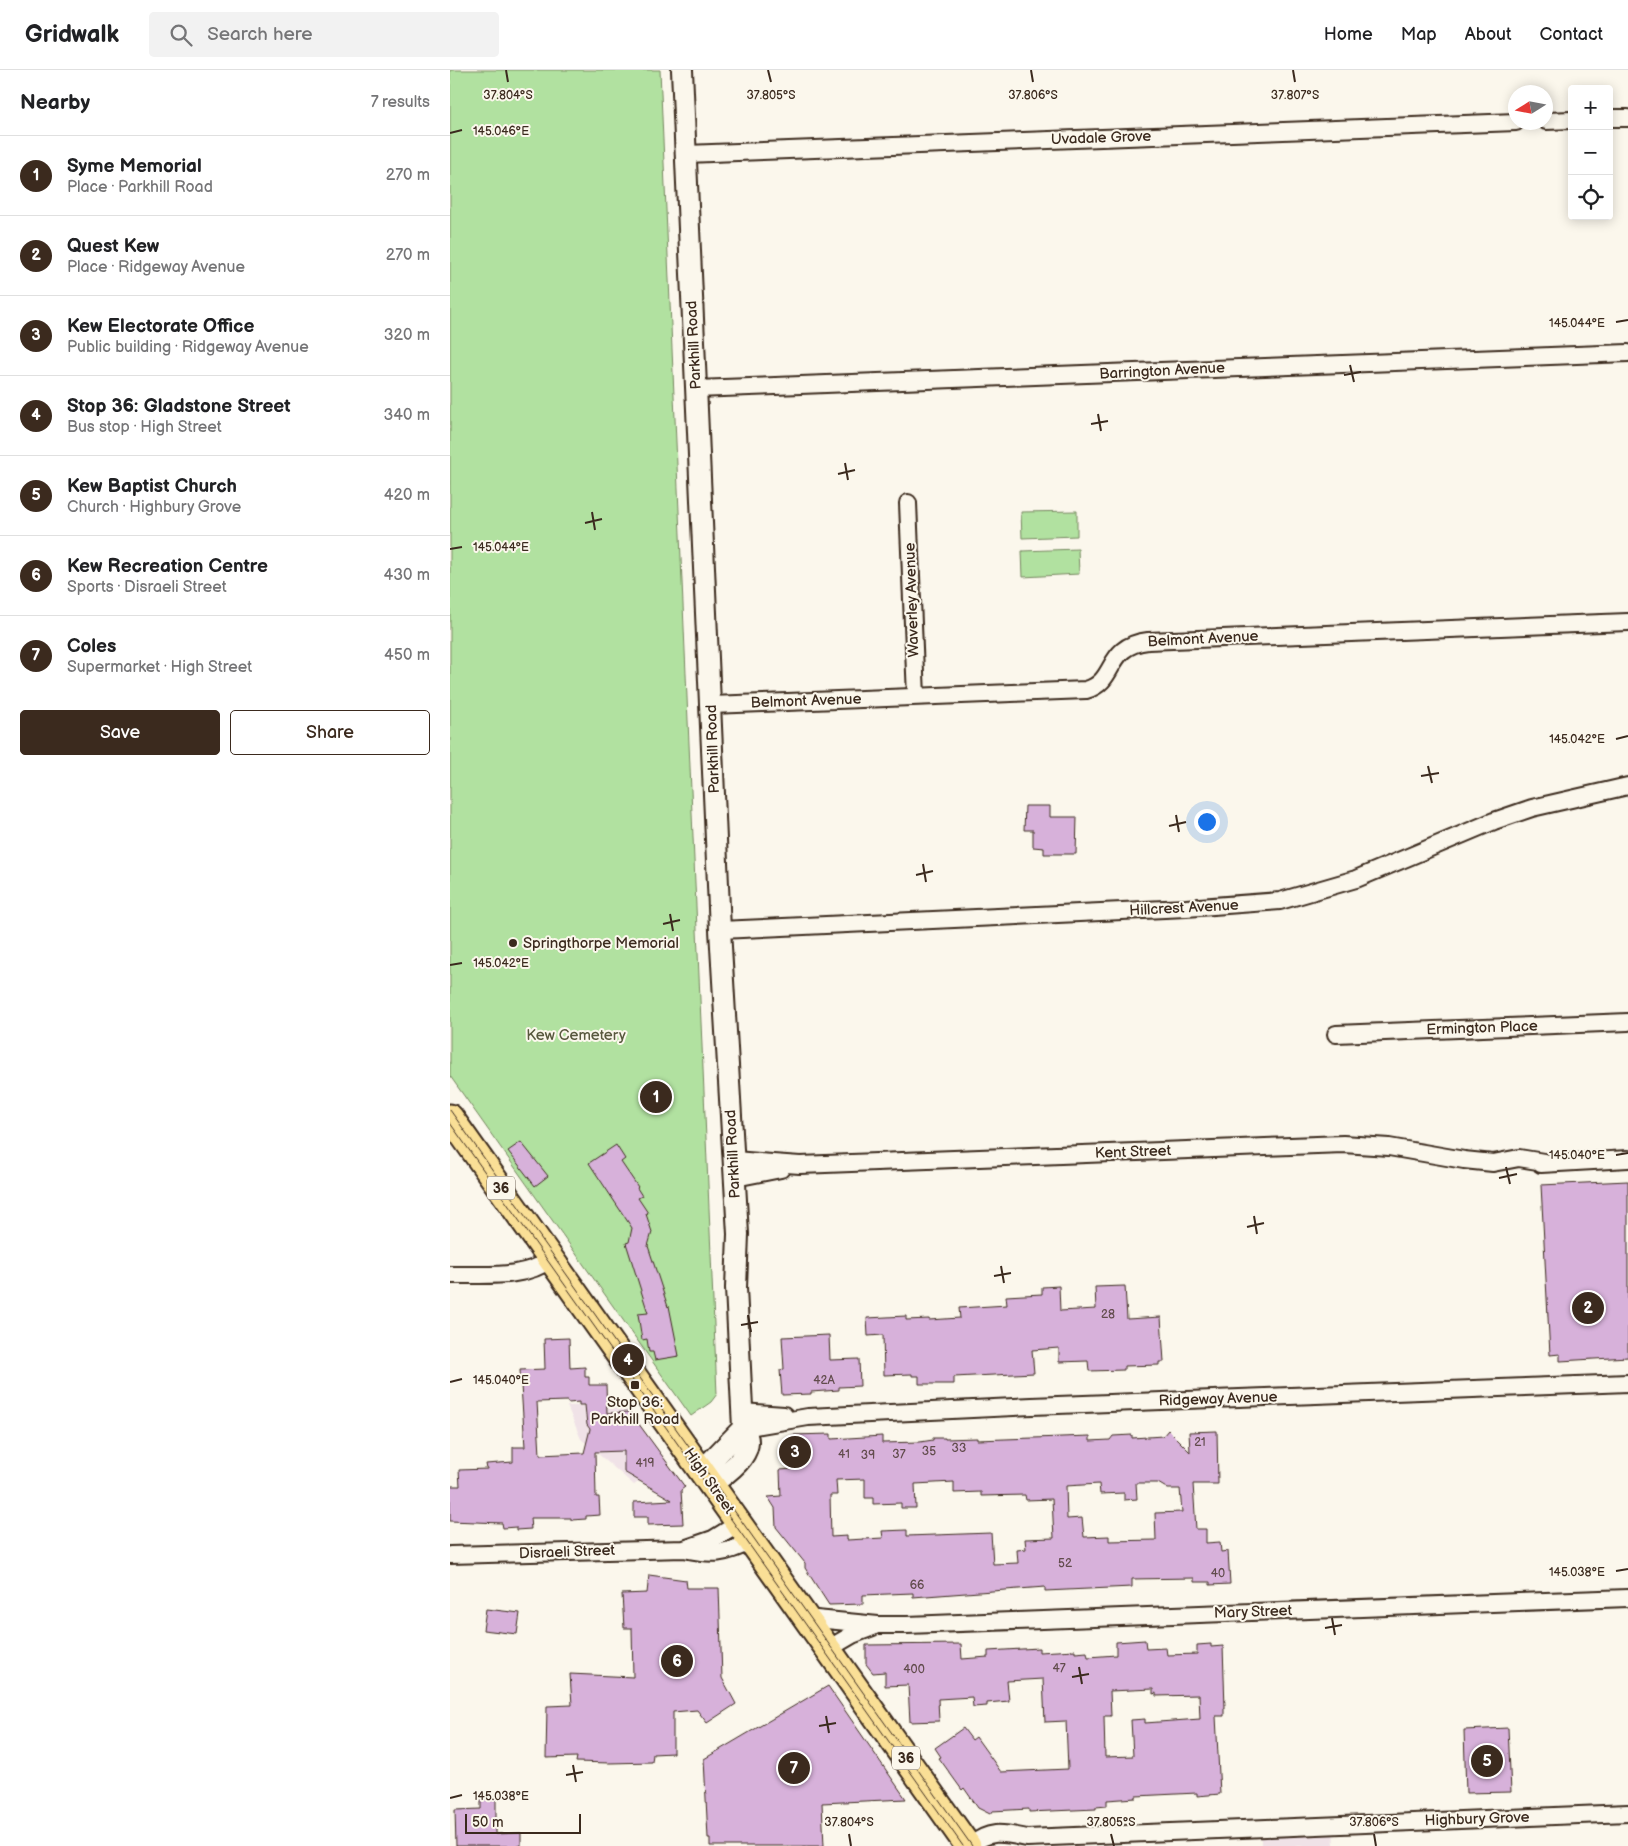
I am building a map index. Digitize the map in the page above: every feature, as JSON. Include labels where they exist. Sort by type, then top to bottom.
[{"type":"main road","name":"High Street","points":[[450,1117],[969,1846]]},
{"type":"street","name":"Parkhill Road","points":[[682,70],[720,930],[738,1234],[736,1288],[742,1420],[748,1440],[746,1451],[739,1464],[706,1477]]},
{"type":"street","points":[[1613,118],[1628,118]]},
{"type":"street","points":[[1553,121],[1568,120]]},
{"type":"street","name":"Uvadale Grove","points":[[686,154],[1508,122]]},
{"type":"street","name":"Barrington Avenue","points":[[696,389],[1628,353]]},
{"type":"street","name":"Waverley Avenue","points":[[908,503],[916,697]]},
{"type":"street","name":"Belmont Avenue","points":[[711,705],[1086,690],[1100,684],[1116,656],[1122,650],[1137,642],[1148,641],[1628,622]]},
{"type":"street","name":"Hillcrest Avenue","points":[[720,930],[1186,908],[1280,901],[1356,879],[1486,824],[1524,811],[1628,786]]},
{"type":"street","name":"Ermington Place","points":[[1336,1034],[1628,1022]]},
{"type":"street","name":"Kent Street","points":[[734,1169],[1329,1144],[1365,1144],[1464,1160],[1497,1163],[1520,1158],[1550,1162],[1628,1159]]},
{"type":"street","points":[[450,1275],[519,1273],[539,1267],[551,1259]]},
{"type":"street","name":"Ridgeway Avenue","points":[[742,1420],[1032,1406],[1628,1383]]},
{"type":"street","name":"Disraeli Street","points":[[450,1555],[684,1549],[706,1554],[716,1554],[727,1552],[745,1532]]},
{"type":"street","name":"Mary Street","points":[[806,1618],[878,1625],[1628,1598]]},
{"type":"street","name":"Mary Street","points":[[828,1649],[852,1635],[878,1625]]},
{"type":"street","name":"Highbury Grove","points":[[969,1846],[986,1835],[1002,1832],[1027,1838],[1628,1813]]},
{"type":"street","name":"Highbury Grove","points":[[1003,1846],[1027,1838]]},
{"type":"shaded area","points":[[625,1404],[667,1463],[634,1485],[581,1439],[567,1406]]},
{"type":"shaded area","points":[[1333,1824],[1334,1846],[1261,1846],[1261,1827]]},
{"type":"green space","name":"Kew Cemetery","points":[[450,70],[660,70],[717,1394],[711,1402],[691,1416],[450,1076]]},
{"type":"green space","points":[[1077,511],[1077,536],[1022,538],[1021,512]]},
{"type":"green space","points":[[1078,549],[1079,574],[1023,577],[1022,551]]},
{"type":"building","points":[[1025,806],[1050,806],[1050,817],[1077,817],[1076,854],[1044,854],[1044,848],[1033,847],[1033,830],[1024,830]]},
{"type":"building","points":[[521,1142],[548,1176],[535,1186],[508,1151]]},
{"type":"building","points":[[616,1145],[625,1159],[621,1162],[638,1187],[642,1196],[638,1198],[648,1213],[646,1214],[652,1232],[648,1246],[669,1306],[679,1356],[655,1360],[653,1352],[649,1352],[647,1339],[642,1340],[638,1314],[648,1313],[626,1243],[629,1242],[632,1228],[589,1163]]},
{"type":"building","points":[[1628,1181],[1628,1357],[1560,1361],[1560,1354],[1550,1355],[1541,1185]]},
{"type":"building","points":[[1059,1286],[1060,1311],[1096,1309],[1095,1287],[1125,1286],[1127,1319],[1161,1317],[1164,1362],[1159,1362],[1159,1365],[1124,1366],[1124,1370],[1089,1371],[1088,1361],[1059,1362],[1059,1348],[1032,1350],[1034,1373],[954,1377],[954,1384],[919,1384],[919,1376],[912,1376],[912,1374],[884,1375],[883,1335],[868,1336],[867,1318],[906,1316],[906,1320],[929,1320],[960,1318],[959,1308],[1007,1305],[1006,1296],[1042,1294],[1042,1287]]},
{"type":"building","points":[[829,1335],[830,1360],[859,1359],[860,1386],[839,1387],[839,1390],[811,1392],[811,1394],[782,1395],[780,1370],[784,1369],[782,1337]]},
{"type":"building","points":[[569,1338],[570,1368],[585,1367],[585,1377],[589,1377],[589,1385],[606,1385],[607,1413],[630,1412],[685,1487],[681,1490],[683,1524],[648,1525],[648,1517],[634,1517],[634,1502],[672,1500],[624,1472],[624,1451],[595,1452],[596,1497],[599,1497],[600,1515],[586,1516],[586,1519],[571,1520],[571,1518],[530,1518],[531,1529],[516,1530],[516,1527],[503,1528],[502,1523],[450,1521],[450,1486],[460,1486],[459,1470],[487,1469],[486,1464],[513,1462],[513,1447],[525,1447],[520,1370],[545,1369],[544,1339]],"holes":[[[567,1401],[568,1403],[579,1402],[579,1405],[585,1405],[587,1425],[590,1429],[584,1453],[540,1455],[537,1402]]]},
{"type":"building","points":[[1168,1430],[1190,1452],[1189,1432],[1217,1431],[1218,1484],[1193,1484],[1196,1529],[1206,1529],[1206,1543],[1220,1542],[1221,1552],[1228,1551],[1230,1584],[1210,1585],[1210,1582],[1194,1582],[1194,1578],[1132,1579],[1132,1587],[1045,1591],[1045,1587],[913,1597],[913,1593],[863,1595],[863,1604],[829,1605],[805,1568],[805,1563],[776,1527],[775,1508],[768,1497],[781,1496],[780,1470],[793,1469],[792,1435],[831,1434],[831,1439],[882,1436],[882,1443],[920,1442],[933,1440],[933,1438],[977,1438],[977,1440],[1090,1436],[1090,1441],[1110,1440],[1113,1436],[1132,1435],[1132,1438],[1163,1436]],"holes":[[[865,1479],[865,1498],[873,1498],[873,1504],[901,1503],[901,1508],[916,1508],[915,1484],[954,1482],[954,1493],[981,1492],[981,1496],[1025,1495],[1026,1500],[1052,1499],[1054,1538],[1025,1539],[1026,1549],[1017,1550],[1018,1563],[993,1564],[991,1533],[907,1536],[907,1530],[882,1531],[883,1538],[847,1540],[847,1536],[831,1537],[830,1495],[837,1495],[836,1480]],[[1136,1483],[1158,1483],[1168,1489],[1180,1489],[1182,1512],[1155,1513],[1156,1540],[1109,1541],[1109,1536],[1084,1537],[1082,1518],[1067,1519],[1066,1486],[1099,1484],[1100,1494],[1124,1493],[1124,1500],[1137,1499]]]},
{"type":"building","points":[[649,1575],[686,1580],[687,1588],[719,1588],[722,1678],[736,1704],[707,1723],[697,1710],[673,1712],[673,1753],[653,1754],[652,1762],[576,1762],[577,1757],[546,1758],[547,1706],[572,1705],[570,1674],[633,1677],[632,1628],[624,1628],[622,1594],[647,1593]]},
{"type":"building","points":[[486,1609],[520,1613],[517,1634],[483,1630]]},
{"type":"building","points":[[1145,1640],[1146,1649],[1166,1648],[1167,1655],[1197,1654],[1197,1645],[1211,1644],[1211,1647],[1223,1646],[1225,1708],[1224,1716],[1216,1716],[1220,1794],[1197,1796],[1197,1793],[1136,1796],[1136,1798],[1107,1800],[1107,1806],[1096,1807],[1096,1809],[1029,1812],[1029,1809],[992,1811],[990,1814],[978,1808],[964,1788],[962,1790],[939,1758],[941,1757],[935,1748],[963,1728],[972,1740],[976,1737],[1001,1772],[1068,1769],[1066,1721],[1045,1722],[1043,1679],[1007,1681],[1009,1701],[987,1703],[987,1706],[973,1707],[972,1697],[938,1699],[939,1721],[910,1722],[908,1685],[885,1686],[885,1672],[873,1673],[866,1664],[866,1645],[961,1644],[962,1659],[988,1657],[988,1651],[1039,1648],[1039,1652],[1075,1650],[1075,1653],[1087,1652],[1088,1657],[1116,1655],[1116,1642]],"holes":[[[1153,1689],[1153,1694],[1156,1693],[1156,1696],[1199,1695],[1200,1719],[1145,1723],[1145,1719],[1131,1720],[1133,1756],[1105,1757],[1104,1716],[1111,1716],[1110,1691]]]},
{"type":"building","points":[[828,1686],[906,1799],[822,1803],[824,1846],[710,1846],[704,1759]]},
{"type":"building","points":[[1508,1728],[1511,1792],[1466,1793],[1464,1730]]},
{"type":"building","points":[[481,1799],[496,1799],[496,1834],[521,1833],[521,1846],[456,1846],[455,1810],[481,1809]]},
{"type":"tram line","points":[[450,1110],[972,1846]]},
{"type":"tram line","points":[[450,1123],[963,1846]]},
{"type":"place","name":"Springthorpe Memorial","points":[[513,943]]},
{"type":"place","name":"Syme Memorial","points":[[656,1097]]},
{"type":"place","name":"Quest Kew","points":[[1588,1308]]},
{"type":"place","name":"Stop 36: Gladstone Street","points":[[628,1360]]},
{"type":"place","name":"Stop 36: Parkhill Road","points":[[635,1385]]},
{"type":"place","name":"Kew Electorate Office","points":[[795,1452]]},
{"type":"place","name":"Kew Recreation Centre","points":[[677,1661]]},
{"type":"place","name":"Kew Baptist Church","points":[[1487,1761]]},
{"type":"place","name":"Coles","points":[[794,1768]]}]
